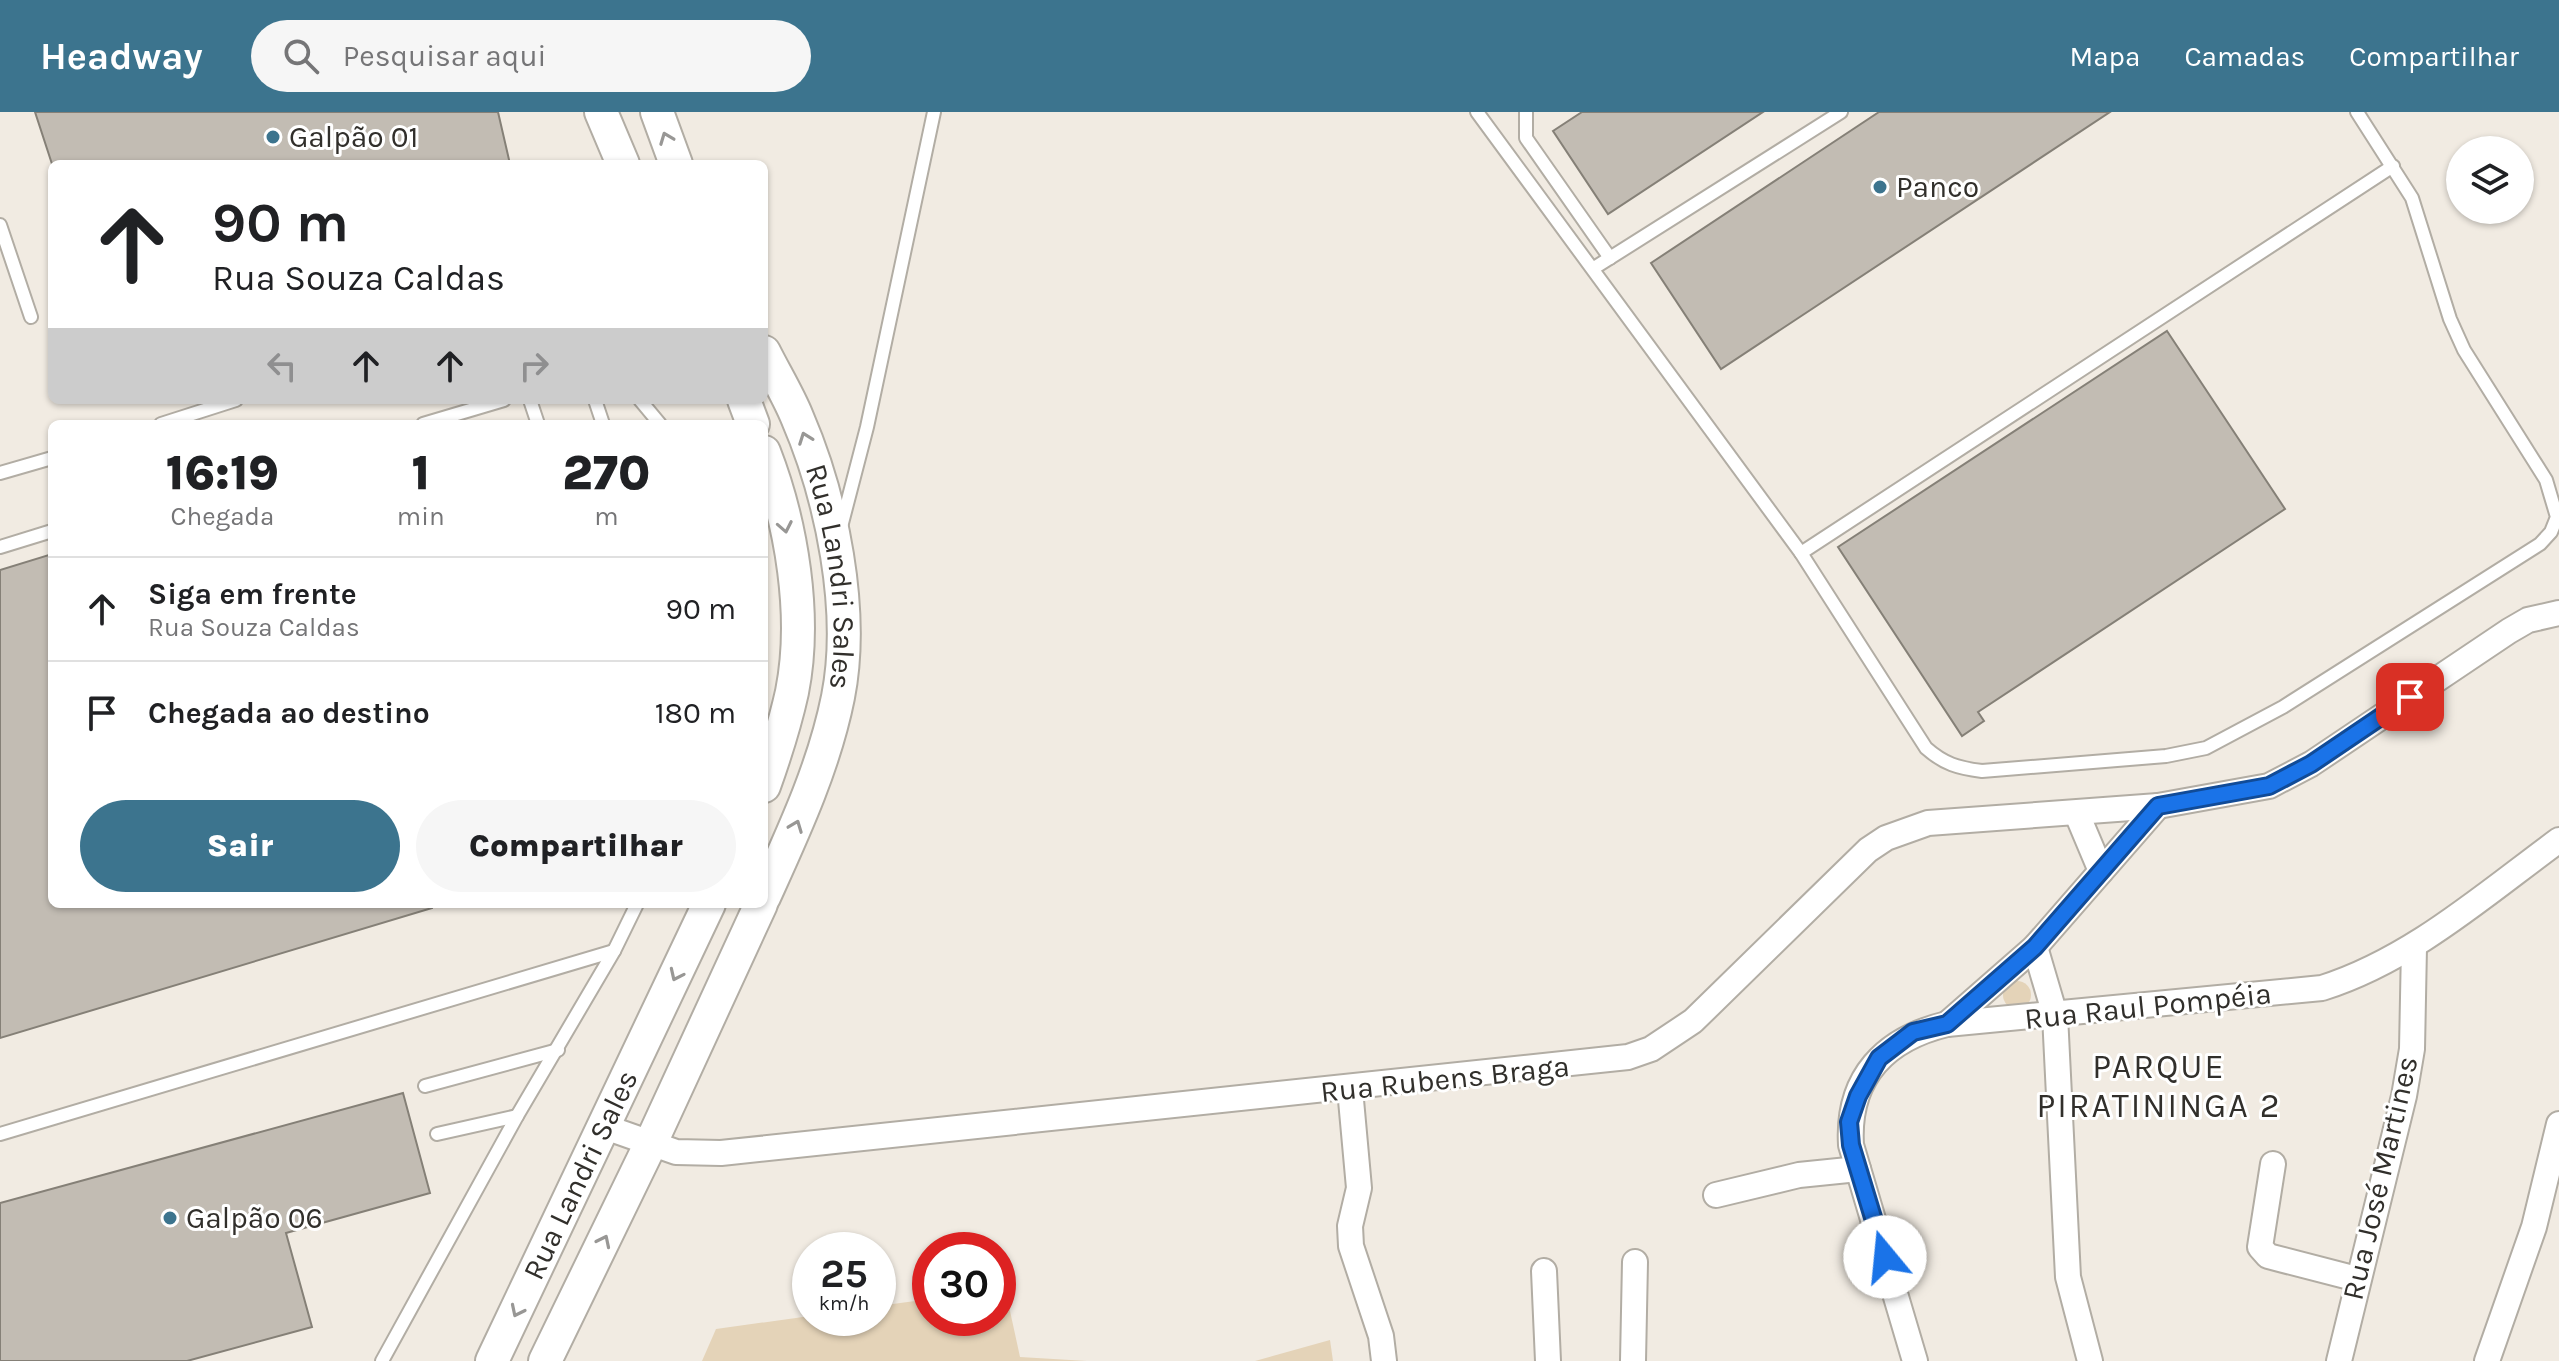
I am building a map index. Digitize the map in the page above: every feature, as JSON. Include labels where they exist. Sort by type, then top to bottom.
[{"type":"street","points":[[657,112],[675,160]]},
{"type":"street","points":[[600,160],[603,117]]},
{"type":"street","points":[[603,117],[621,160]]},
{"type":"street","name":"Rua Landri Sales","points":[[768,367],[797,415],[813,458],[836,550],[843,616],[843,660],[838,698],[809,793],[768,888]]},
{"type":"street","name":"Rua Landri Sales","points":[[768,465],[779,499],[792,563],[797,637],[793,690],[768,773]]},
{"type":"street","name":"Rua Rubens Braga","points":[[605,1127],[676,1152],[721,1153],[1350,1089],[1628,1057],[1651,1049],[1693,1021],[1868,850],[1886,838],[1928,823],[2158,806],[2269,786],[2311,764],[2509,631],[2528,620],[2559,613]]},
{"type":"street","points":[[1947,1024],[2035,947],[2158,806]]},
{"type":"street","points":[[2077,814],[2101,871]]},
{"type":"street","name":"Rua Raul Pompéia","points":[[1915,1361],[1858,1169],[1849,1122],[1867,1075],[1894,1043],[1913,1032],[1947,1024],[2322,988],[2355,976],[2414,947],[2559,840]]},
{"type":"street","name":"Rua Landri Sales","points":[[492,1361],[707,908]]},
{"type":"street","name":"Rua Landri Sales","points":[[545,1361],[650,1145],[759,908]]},
{"type":"street","points":[[2035,947],[2055,1015],[2068,1277],[2090,1361]]},
{"type":"street","name":"Rua José Martines","points":[[2339,1361],[2408,1073],[2412,1049],[2414,947]]},
{"type":"street","points":[[1350,1089],[1359,1188],[1350,1226],[1351,1246],[1381,1336],[1384,1361]]},
{"type":"street","points":[[2487,1361],[2534,1227],[2559,1124]]},
{"type":"street","points":[[2273,1164],[2260,1247],[2268,1256],[2357,1279]]},
{"type":"street","points":[[1716,1195],[1799,1175],[1858,1169]]},
{"type":"street","points":[[1633,1361],[1635,1262]]},
{"type":"street","points":[[1544,1271],[1548,1361]]},
{"type":"lane","points":[[836,550],[867,427],[934,112]]},
{"type":"lane","points":[[1477,112],[1801,553],[1926,748],[1941,761],[1956,768],[1982,771],[2166,756],[2206,748],[2283,707],[2540,544],[2551,532],[2557,517],[2550,489],[2464,350],[2450,319],[2426,234],[2412,198],[2357,112]]},
{"type":"lane","points":[[1526,112],[1526,138],[1610,258]]},
{"type":"lane","points":[[1594,268],[1841,112]]},
{"type":"lane","points":[[1801,553],[2393,166]]},
{"type":"lane","points":[[0,225],[31,317]]},
{"type":"lane","points":[[174,420],[224,404]]},
{"type":"lane","points":[[437,420],[491,404]]},
{"type":"lane","points":[[643,404],[657,420]]},
{"type":"lane","points":[[472,410],[476,420]]},
{"type":"lane","points":[[0,473],[48,459]]},
{"type":"lane","points":[[0,547],[48,532]]},
{"type":"lane","points":[[382,1361],[517,1116],[614,951],[635,908]]},
{"type":"lane","points":[[0,1134],[614,951]]},
{"type":"lane","points":[[425,1086],[558,1050]]},
{"type":"lane","points":[[437,1134],[517,1116]]},
{"type":"shaded area","points":[[2017,981],[2027,985],[2031,995],[2027,1005],[2017,1009],[2007,1005],[2003,995],[2007,985]]},
{"type":"shaded area","points":[[912,1301],[912,1336],[1015,1336],[1020,1357],[1087,1361],[702,1361],[716,1329],[792,1318],[792,1336],[896,1336],[896,1304]]},
{"type":"shaded area","points":[[1330,1340],[1333,1361],[1255,1361]]},
{"type":"building","name":"Galpão 01","points":[[35,112],[498,112],[509,160],[51,160]]},
{"type":"building","points":[[1582,112],[1763,112],[1608,214],[1553,131]]},
{"type":"building","name":"Panco","points":[[1879,112],[2110,112],[1721,369],[1651,263]]},
{"type":"building","points":[[2167,331],[2285,509],[1978,712],[1984,721],[1962,736],[1838,547]]},
{"type":"building","points":[[48,555],[48,908],[432,908],[0,1038],[0,570]]},
{"type":"building","name":"Galpão 06","points":[[403,1093],[430,1193],[286,1233],[312,1327],[187,1361],[0,1361],[0,1203]]},
{"type":"place","name":"Galpão 01","points":[[273,137]]},
{"type":"place","name":"Panco","points":[[1880,187]]},
{"type":"place","name":"Galpão 06","points":[[170,1218]]},
{"type":"district","name":"PARQUE PIRATININGA 2","points":[[2159,1086]]},
{"type":"route","points":[[1885,1257],[1851,1145],[1849,1122],[1867,1075],[1879,1058],[1894,1043],[1913,1032],[1947,1024],[2035,947],[2158,806],[2269,786],[2311,764],[2410,697]]}]
